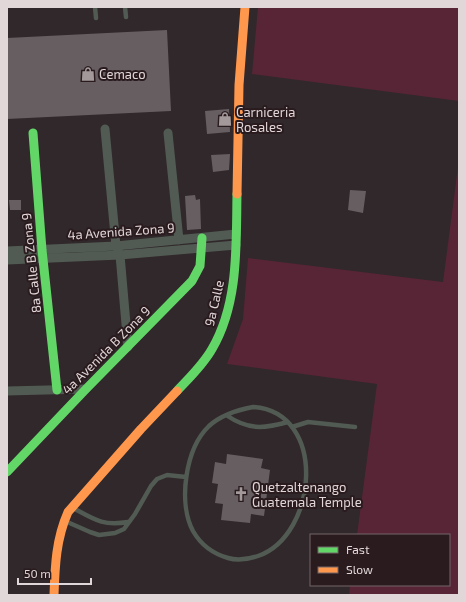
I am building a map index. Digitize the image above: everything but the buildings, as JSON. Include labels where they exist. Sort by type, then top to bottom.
[{"type":"street","name":"9a Calle","points":[[54,595],[56,548],[63,520],[71,507],[141,429],[199,368],[213,348],[225,322],[231,301],[236,245],[239,85],[245,7]]},
{"type":"street","points":[[105,129],[116,246],[120,255],[128,347]]},
{"type":"street","name":"8a Calle B Zona 9","points":[[33,133],[42,250],[57,390]]},
{"type":"street","points":[[168,133],[179,240]]},
{"type":"street","name":"4a Avenida Zona 9","points":[[7,260],[120,255],[202,242],[236,234]]},
{"type":"street","name":"4a Avenida Zona 9","points":[[7,251],[116,246],[179,240],[236,245]]},
{"type":"street","name":"4a Avenida B Zona 9","points":[[7,472],[192,281],[200,267],[202,242]]},
{"type":"street","points":[[7,391],[86,389]]},
{"type":"lane","points":[[95,7],[96,18]]},
{"type":"lane","points":[[125,7],[126,17]]},
{"type":"lane","points":[[259,407],[271,411],[288,422],[302,444],[306,459],[306,472],[300,508],[296,520],[287,534],[277,545],[265,554],[241,560],[231,559],[211,551],[201,542],[193,531],[188,519],[186,507],[186,477],[191,457],[201,436],[209,427],[226,415],[245,408],[259,407]]},
{"type":"lane","points":[[226,415],[236,422],[254,427],[272,427],[288,422]]},
{"type":"lane","points":[[292,427],[308,422],[355,427]]},
{"type":"lane","points":[[63,520],[90,532],[104,535],[120,531],[124,529],[135,514],[151,486],[157,479],[167,475],[186,477]]},
{"type":"lane","points":[[71,507],[103,523],[113,524],[128,522]]},
{"type":"shaded area","points":[[258,7],[459,7],[459,101],[252,74]]},
{"type":"shaded area","points":[[459,159],[459,595],[349,595],[350,586],[450,586],[450,534],[357,534],[377,384],[227,364],[243,319],[248,258],[443,282]]},
{"type":"traffic: fast","points":[[33,133],[42,250],[57,390]]},
{"type":"traffic: fast","points":[[177,391],[205,360],[221,331],[227,313],[232,293],[236,253],[237,194]]},
{"type":"traffic: fast","points":[[7,472],[192,281],[200,266],[202,238]]},
{"type":"traffic: slow","points":[[237,194],[239,85],[245,7]]},
{"type":"traffic: slow","points":[[54,595],[59,542],[68,512],[141,429],[177,391]]},
{"type":"place","name":"Cemaco","points":[[88,74]]},
{"type":"place","name":"Carniceria Rosales","points":[[225,119]]},
{"type":"place","name":"Quetzaltenango Guatemala Temple","points":[[241,494]]}]
